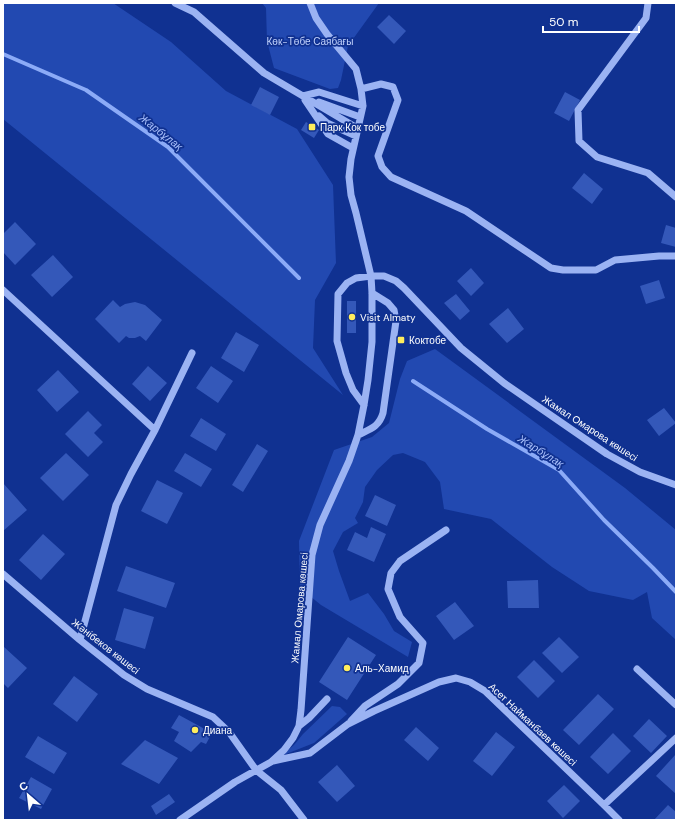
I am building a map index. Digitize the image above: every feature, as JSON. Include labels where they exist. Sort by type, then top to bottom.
[{"type":"street","points":[[175,3],[194,12],[264,74],[357,128]]},
{"type":"street","name":"Жамал Омарова көшесі","points":[[180,820],[235,782],[270,762],[284,750],[293,738],[299,726],[302,703],[312,556],[320,525],[349,461],[358,436],[364,405],[372,342],[371,276],[351,195],[349,177],[351,158],[363,106],[361,89],[356,69],[327,34],[316,18],[310,3]]},
{"type":"street","points":[[648,3],[646,18],[578,110],[579,141],[597,157],[648,173],[676,197]]},
{"type":"street","points":[[361,89],[381,84],[393,87],[398,100],[378,156],[382,167],[391,177],[466,211],[551,268],[563,270],[596,270],[615,260],[676,256]]},
{"type":"street","points":[[303,96],[319,92],[363,106]]},
{"type":"street","points":[[303,96],[328,134],[353,148]]},
{"type":"street","points":[[303,96],[360,117]]},
{"type":"street","points":[[312,109],[327,123],[356,136]]},
{"type":"street","points":[[364,405],[353,390],[346,373],[337,341],[338,294],[347,282],[356,278],[371,276]]},
{"type":"street","name":"Жамал Омарова көшесі","points":[[371,276],[384,276],[396,281],[461,348],[504,383],[607,454],[640,472],[676,485]]},
{"type":"street","points":[[3,290],[156,430]]},
{"type":"street","points":[[358,436],[375,427],[381,420],[396,321],[394,310],[388,303],[372,293]]},
{"type":"street","points":[[80,640],[116,506],[131,474],[156,430],[192,353]]},
{"type":"street","points":[[348,724],[365,706],[398,684],[419,663],[423,643],[400,617],[388,589],[391,573],[400,561],[446,530]]},
{"type":"street","name":"Жәнібеков көшесі","points":[[3,574],[80,640],[124,675],[147,689],[213,717],[229,732],[256,770],[281,790],[304,820]]},
{"type":"street","points":[[637,669],[676,705]]},
{"type":"street","name":"Асет Найманбаев көшесі","points":[[270,762],[310,753],[348,724],[439,682],[456,678],[470,682],[484,691],[619,820]]},
{"type":"street","points":[[299,726],[328,699]]},
{"type":"street","points":[[604,805],[676,738]]},
{"type":"green space","points":[[3,3],[113,3],[171,42],[226,91],[297,129],[333,185],[336,263],[315,300],[313,348],[343,395],[3,119]]},
{"type":"green space","name":"Көк-Төбе Саябағы","points":[[262,3],[379,3],[348,46],[338,88],[330,89],[274,68],[267,41],[266,8]]},
{"type":"green space","points":[[435,349],[625,488],[676,530],[676,640],[652,618],[647,592],[633,600],[589,591],[552,567],[491,519],[444,509],[440,482],[425,462],[403,453],[393,455],[377,470],[365,487],[363,502],[355,518],[358,523],[343,532],[333,551],[350,601],[368,593],[384,614],[394,631],[412,642],[408,657],[321,605],[300,588],[299,541],[334,450],[372,437],[389,423],[400,379],[407,361]]},
{"type":"green space","points":[[332,706],[340,707],[347,714],[314,743],[281,756],[294,745],[303,734]]},
{"type":"building","points":[[389,15],[406,31],[394,44],[377,27]]},
{"type":"building","points":[[260,87],[279,97],[270,115],[251,105]]},
{"type":"building","points":[[565,92],[580,100],[569,121],[554,113]]},
{"type":"building","points":[[306,122],[319,130],[314,138],[301,130]]},
{"type":"building","points":[[584,173],[603,189],[592,204],[572,188]]},
{"type":"building","points":[[15,222],[36,244],[15,265],[3,252],[3,234]]},
{"type":"building","points":[[666,225],[676,228],[676,247],[661,243]]},
{"type":"building","points":[[53,255],[73,277],[52,297],[31,275]]},
{"type":"building","points":[[471,268],[484,283],[471,296],[457,281]]},
{"type":"building","points":[[659,280],[665,298],[646,304],[640,286]]},
{"type":"building","points":[[456,294],[470,311],[460,320],[444,303]]},
{"type":"building","points":[[113,300],[120,307],[125,304],[135,302],[145,305],[162,320],[146,341],[140,336],[129,338],[126,336],[119,343],[95,319]]},
{"type":"building","name":"Visit Almaty","points":[[347,301],[356,301],[356,333],[347,333]]},
{"type":"building","points":[[508,308],[524,329],[507,343],[489,324]]},
{"type":"building","points":[[236,332],[259,345],[244,372],[221,358]]},
{"type":"building","points":[[148,366],[167,383],[150,401],[132,384]]},
{"type":"building","points":[[211,366],[233,381],[218,403],[196,388]]},
{"type":"building","points":[[58,370],[79,392],[57,412],[37,390]]},
{"type":"building","points":[[664,408],[676,423],[659,436],[647,420]]},
{"type":"building","points":[[88,411],[102,425],[94,433],[103,442],[88,457],[65,434]]},
{"type":"building","points":[[201,418],[226,434],[216,451],[190,436]]},
{"type":"building","points":[[257,444],[268,451],[243,492],[232,485]]},
{"type":"building","points":[[66,453],[89,475],[63,501],[40,478]]},
{"type":"building","points":[[185,453],[212,469],[201,487],[174,471]]},
{"type":"building","points":[[157,480],[183,493],[167,524],[141,511]]},
{"type":"building","points":[[3,483],[27,510],[3,531]]},
{"type":"building","points":[[375,495],[396,505],[387,526],[365,516]]},
{"type":"building","points":[[371,527],[386,534],[374,562],[347,550],[355,532],[367,538]]},
{"type":"building","points":[[43,534],[65,554],[41,580],[19,560]]},
{"type":"building","points":[[126,566],[175,583],[166,608],[117,591]]},
{"type":"building","points":[[538,580],[539,608],[508,608],[507,581]]},
{"type":"building","points":[[455,602],[474,626],[454,640],[436,616]]},
{"type":"building","points":[[124,608],[154,617],[145,649],[115,640]]},
{"type":"building","name":"Аль-Хамид","points":[[348,637],[376,655],[347,700],[319,682]]},
{"type":"building","points":[[559,637],[579,657],[562,673],[542,653]]},
{"type":"building","points":[[3,647],[27,668],[8,688],[3,683]]},
{"type":"building","points":[[534,660],[555,681],[538,698],[517,677]]},
{"type":"building","points":[[74,676],[98,694],[77,722],[53,704]]},
{"type":"building","points":[[598,694],[614,709],[579,745],[563,730]]},
{"type":"building","points":[[179,715],[212,733],[206,744],[201,742],[191,752],[174,741],[179,732],[171,728]]},
{"type":"building","points":[[649,719],[667,736],[651,753],[633,736]]},
{"type":"building","points":[[416,727],[439,748],[428,761],[404,740]]},
{"type":"building","points":[[496,732],[515,747],[492,776],[473,761]]},
{"type":"building","points":[[613,733],[631,751],[608,774],[590,757]]},
{"type":"building","points":[[38,736],[67,753],[54,774],[25,757]]},
{"type":"building","points":[[145,740],[178,758],[159,784],[121,764]]},
{"type":"building","points":[[676,754],[676,794],[656,776]]},
{"type":"building","points":[[337,765],[355,786],[337,802],[318,782]]},
{"type":"building","points":[[31,777],[52,789],[41,809],[19,798]]},
{"type":"building","points":[[564,785],[580,801],[563,818],[547,801]]},
{"type":"building","points":[[169,794],[175,802],[156,815],[151,806]]},
{"type":"building","points":[[668,805],[676,812],[676,820],[654,820]]},
{"type":"waterway","name":"Жарбұлақ","points":[[3,54],[86,90],[168,147],[299,278]]},
{"type":"waterway","name":"Жарбұлақ","points":[[413,381],[487,429],[559,470],[604,520],[676,592]]},
{"type":"place","name":"Парк Кок тобе","points":[[312,127]]},
{"type":"place","name":"Visit Almaty","points":[[352,317]]},
{"type":"place","name":"Коктобе","points":[[401,340]]},
{"type":"place","name":"Аль-Хамид","points":[[347,668]]},
{"type":"place","name":"Диана","points":[[195,730]]}]
